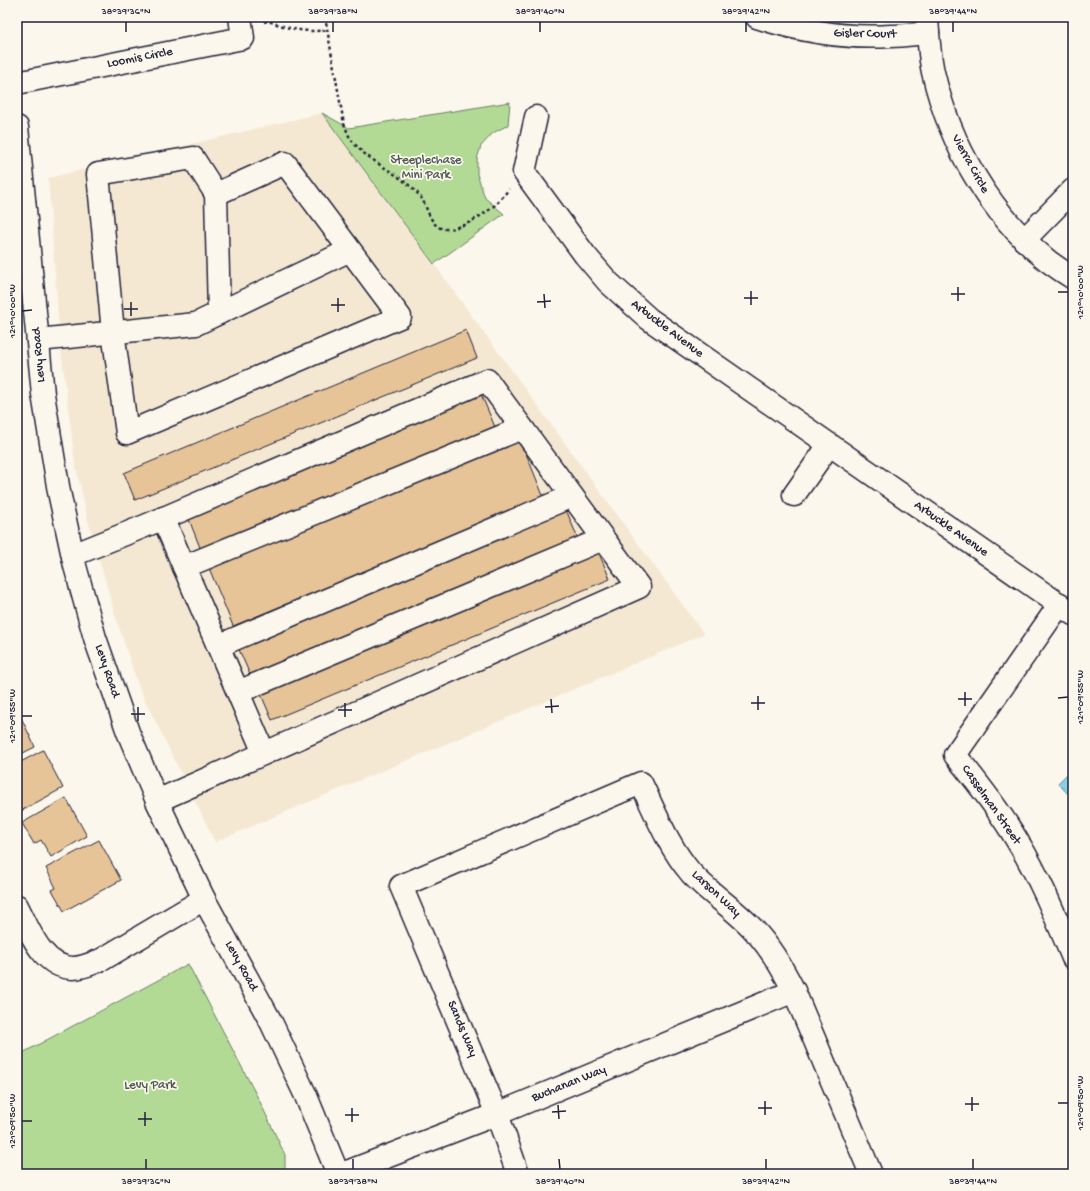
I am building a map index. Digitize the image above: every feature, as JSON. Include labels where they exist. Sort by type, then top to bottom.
[{"type":"street","name":"Gisler Court","points":[[757,17],[816,32],[854,36],[891,36],[927,25]]},
{"type":"street","name":"Loomis Circle","points":[[17,83],[243,38],[241,21]]},
{"type":"street","name":"Vierra Circle","points":[[927,25],[932,70],[941,103],[953,135],[968,166],[986,195],[1007,222],[1024,240],[1048,261],[1073,278]]},
{"type":"street","points":[[524,172],[536,117]]},
{"type":"street","name":"Levy Road","points":[[17,127],[43,394],[59,492],[73,555],[95,638],[128,732],[157,801],[204,899],[271,1022],[306,1096],[338,1174]]},
{"type":"street","points":[[216,194],[285,163],[400,317],[127,433],[113,332],[98,174],[193,158],[216,194],[219,313]]},
{"type":"street","name":"Arbuckle Avenue","points":[[524,172],[594,266],[608,282],[643,314],[1066,609]]},
{"type":"street","points":[[1024,240],[1073,190]]},
{"type":"street","points":[[38,340],[196,324],[350,250]]},
{"type":"street","points":[[73,555],[487,380],[639,587],[157,801]]},
{"type":"street","points":[[184,567],[522,428]]},
{"type":"street","points":[[794,495],[829,444]]},
{"type":"street","points":[[218,646],[572,496]]},
{"type":"street","points":[[163,518],[264,753]]},
{"type":"street","points":[[238,692],[603,539]]},
{"type":"street","name":"Casselman Street","points":[[1066,609],[955,755],[982,788],[1018,842],[1048,899],[1073,958]]},
{"type":"street","name":"Larson Way","points":[[401,886],[641,783],[666,837],[691,873],[754,929],[768,946],[780,965],[794,991],[871,1174]]},
{"type":"street","name":"Sands Way","points":[[401,886],[497,1114],[518,1174]]},
{"type":"street","points":[[17,906],[45,956],[54,963],[73,968],[92,964],[103,959],[204,899]]},
{"type":"street","name":"Buchanan Way","points":[[342,1174],[497,1114],[794,991]]},
{"type":"path","points":[[325,17],[344,124],[349,136],[356,145],[375,162],[406,182],[422,198],[430,217],[436,225],[444,229],[458,227],[469,223],[496,204],[524,172]]},
{"type":"path","points":[[241,21],[268,21],[298,31],[314,32],[328,30]]},
{"type":"shaded area","points":[[322,113],[704,634],[215,842],[139,688],[115,615],[88,520],[75,463],[60,342],[48,178]]},
{"type":"green space","name":"Steeplechase Mini Park","points":[[510,102],[508,125],[493,133],[481,146],[477,159],[477,174],[485,198],[504,214],[434,264],[322,113],[349,128]]},
{"type":"green space","name":"Levy Park","points":[[188,964],[260,1102],[285,1155],[285,1169],[277,1174],[17,1174],[17,1056]]},
{"type":"water","points":[[1073,768],[1073,789],[1068,794],[1058,783]]},
{"type":"building","points":[[466,330],[477,358],[135,500],[124,473]]},
{"type":"building","points":[[481,394],[495,427],[201,550],[188,517]]},
{"type":"building","points":[[521,441],[544,498],[233,626],[209,568]]},
{"type":"building","points":[[565,507],[578,539],[251,677],[237,645]]},
{"type":"building","points":[[598,551],[610,579],[272,720],[260,692]]},
{"type":"building","points":[[17,709],[35,747],[17,756]]},
{"type":"building","points":[[43,750],[63,788],[17,813],[17,764]]},
{"type":"building","points":[[66,798],[87,836],[51,857],[41,840],[34,844],[22,823]]},
{"type":"building","points":[[99,840],[121,880],[64,911],[52,890],[56,888],[46,868]]}]
